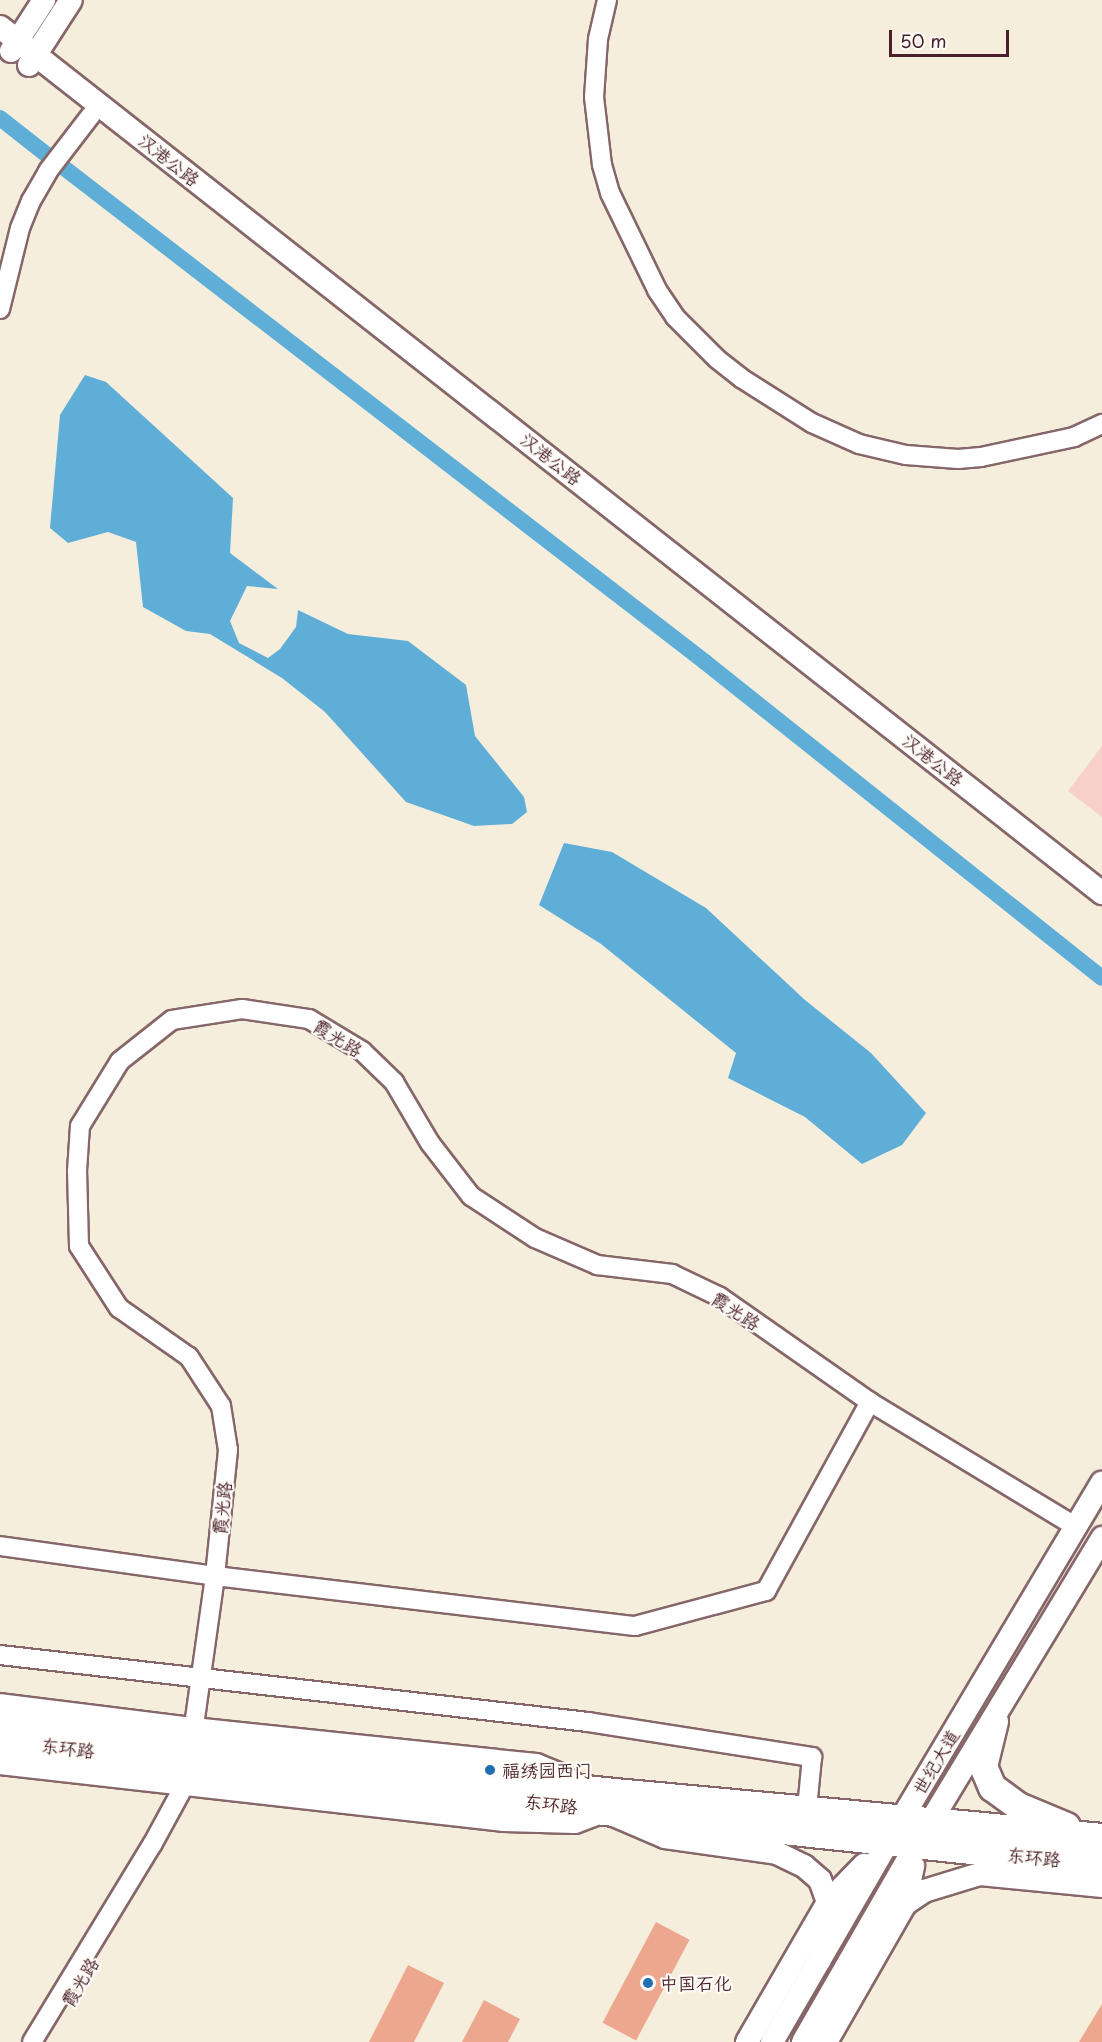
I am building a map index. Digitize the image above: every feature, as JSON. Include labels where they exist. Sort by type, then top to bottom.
[{"type":"highway","name":"东环路","points":[[0,1721],[193,1759],[604,1811],[895,1829],[932,1821],[1102,1837]]},
{"type":"highway","points":[[993,1721],[982,1766],[992,1787],[1002,1797],[1036,1815],[1102,1837]]},
{"type":"highway","name":"东环路","points":[[0,1740],[193,1759],[579,1788],[807,1809],[895,1829],[917,1844],[1102,1864]]},
{"type":"main road","points":[[10,45],[44,0]]},
{"type":"main road","points":[[32,60],[70,0]]},
{"type":"main road","name":"汉港公路","points":[[0,27],[10,45],[1102,893]]},
{"type":"main road","name":"汉港公路","points":[[32,60],[91,115],[1102,908]]},
{"type":"main road","name":"世纪大道","points":[[772,2042],[895,1829],[1102,1483]]},
{"type":"main road","name":"世纪大道","points":[[803,2042],[917,1844],[1102,1538]]},
{"type":"main road","points":[[0,1705],[193,1759]]},
{"type":"main road","points":[[0,1763],[193,1759]]},
{"type":"main road","points":[[604,1811],[665,1836],[786,1856],[804,1866],[820,1880],[828,1902],[827,1935],[820,1960]]},
{"type":"main road","points":[[747,2042],[828,1902],[895,1829]]},
{"type":"main road","points":[[826,2042],[905,1904],[917,1844],[980,1874],[1102,1886]]},
{"type":"main road","points":[[905,1904],[924,1891],[980,1874]]},
{"type":"street","points":[[607,0],[598,39],[594,97],[602,165],[610,193],[657,290],[675,317],[717,359],[741,378],[812,423],[860,444],[906,455],[958,459],[981,457],[1074,436],[1102,424]]},
{"type":"street","points":[[0,309],[20,228],[31,201],[48,171],[91,115]]},
{"type":"street","name":"霞光路","points":[[44,2042],[162,1846],[193,1759],[200,1677],[215,1576],[228,1450],[221,1406],[189,1357],[119,1308],[79,1246],[77,1171],[80,1126],[120,1061],[172,1020],[242,1010],[309,1019],[363,1052],[394,1082],[430,1143],[471,1196],[535,1238],[597,1265],[672,1275],[720,1298],[870,1402],[1076,1527]]},
{"type":"street","points":[[0,1545],[215,1576],[635,1626],[766,1591],[870,1402]]},
{"type":"street","points":[[0,1655],[588,1722],[812,1756],[807,1809]]},
{"type":"street","name":"霞光路","points":[[32,2042],[152,1845],[193,1759]]},
{"type":"street","points":[[819,2015],[821,2042]]},
{"type":"shaded area","points":[[1102,746],[1102,817],[1068,791]]},
{"type":"water","points":[[85,375],[106,382],[233,498],[230,553],[278,589],[247,586],[230,621],[239,643],[268,658],[280,649],[296,627],[298,610],[348,634],[408,641],[466,685],[475,736],[524,797],[527,812],[512,824],[474,826],[406,802],[325,712],[282,678],[210,634],[186,631],[143,607],[136,542],[108,532],[68,543],[50,528],[60,415]]},
{"type":"water","points":[[564,843],[612,852],[706,908],[805,1000],[871,1053],[926,1113],[902,1145],[862,1164],[805,1117],[728,1078],[736,1053],[601,944],[539,905]]},
{"type":"building","points":[[656,1922],[690,1940],[636,2040],[602,2023]]},
{"type":"building","points":[[408,1965],[444,1983],[414,2042],[369,2042]]},
{"type":"building","points":[[484,2000],[520,2019],[508,2042],[462,2042]]},
{"type":"building","points":[[1102,2004],[1102,2042],[1079,2042]]},
{"type":"waterway","points":[[0,118],[47,155]]},
{"type":"waterway","points":[[63,167],[705,662],[1102,978]]},
{"type":"place","name":"福绣园西门","points":[[490,1770]]},
{"type":"place","name":"中国石化","points":[[648,1983]]}]
